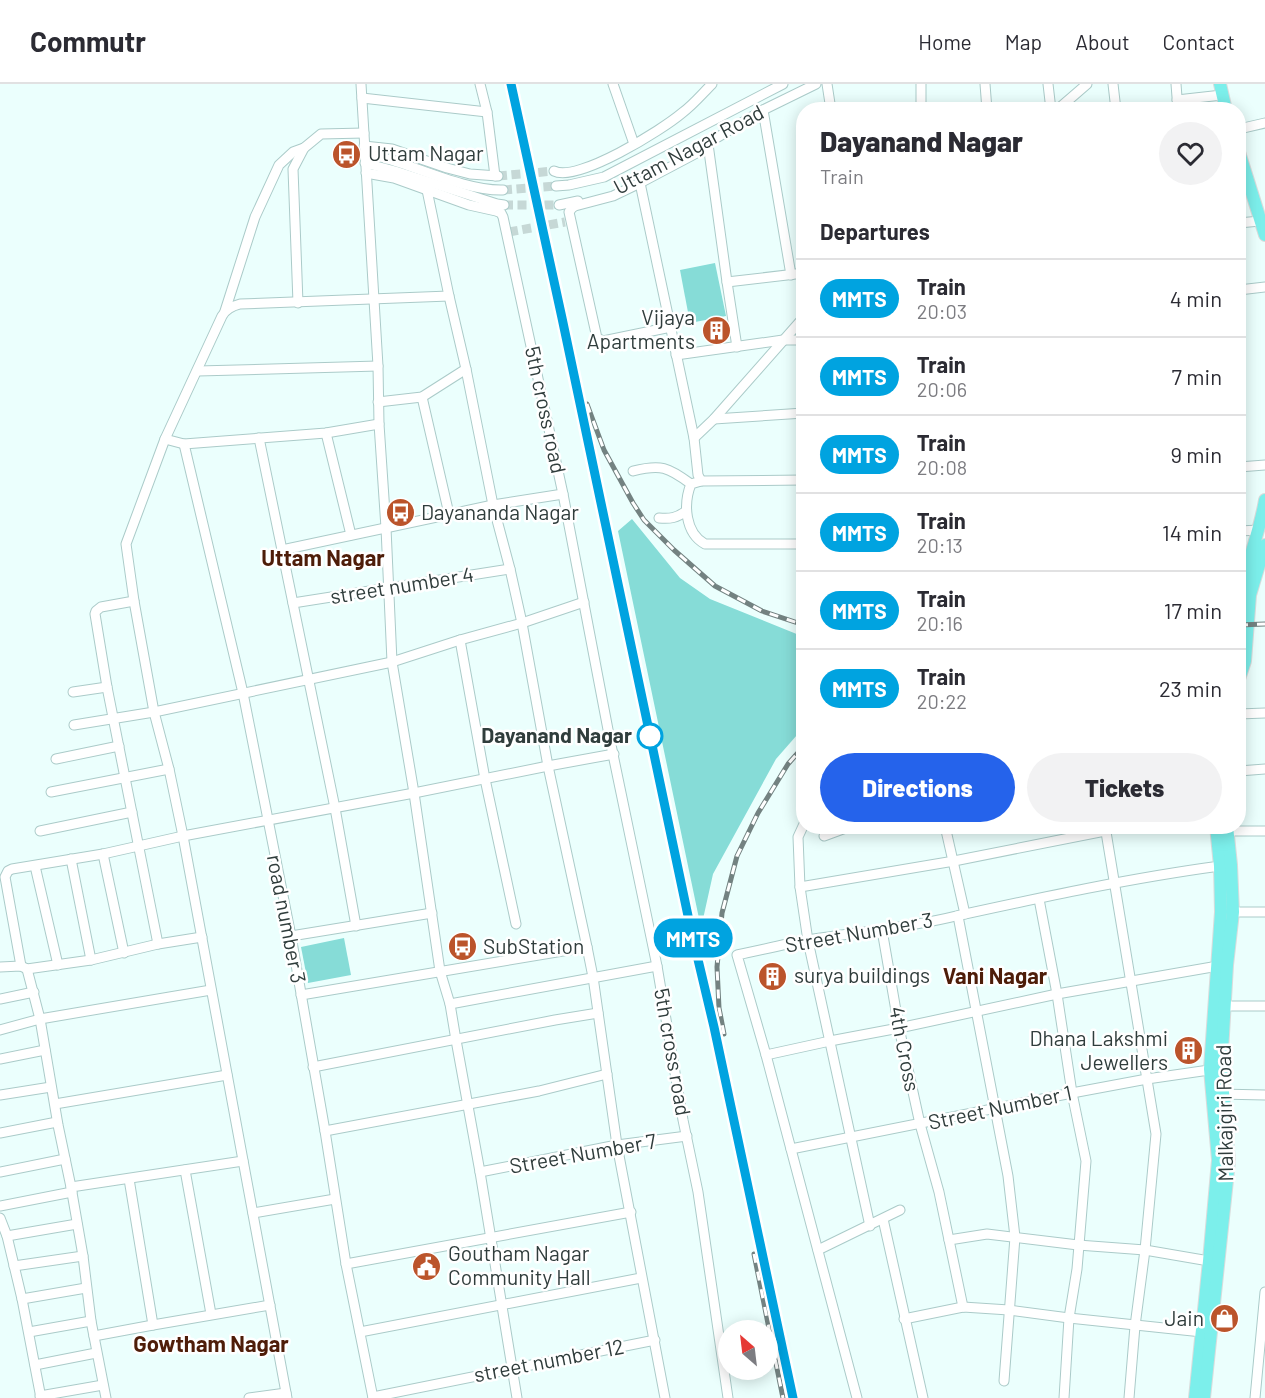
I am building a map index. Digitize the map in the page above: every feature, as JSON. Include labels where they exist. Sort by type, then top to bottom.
[{"type":"main road","points":[[1246,171],[1261,213],[1265,235]]},
{"type":"main road","points":[[1246,566],[1259,530],[1265,501]]},
{"type":"main road","points":[[1246,648],[1250,595],[1265,545]]},
{"type":"main road","name":"Malkajgiri Road","points":[[1195,1398],[1202,1332],[1211,1293],[1209,1261],[1218,1160],[1214,1005],[1221,912],[1220,866],[1223,834]]},
{"type":"main road","name":"Malkajgiri Road","points":[[1216,1069],[1225,1006],[1233,912],[1231,865],[1225,834]]},
{"type":"main road","name":"Malkajgiri Road","points":[[1204,1398],[1211,1293],[1229,1161],[1218,1094]]},
{"type":"street","points":[[361,84],[378,366],[392,662],[440,971],[450,1004],[518,1398]]},
{"type":"street","points":[[365,158],[392,149],[470,174],[496,176],[487,112],[480,84]]},
{"type":"street","points":[[613,84],[634,144]]},
{"type":"street","points":[[554,171],[559,174],[576,171],[615,155],[682,113],[712,84]]},
{"type":"street","name":"Uttam Nagar Road","points":[[556,186],[604,177],[783,84]]},
{"type":"street","name":"Uttam Nagar Road","points":[[559,205],[606,194],[640,179],[708,145],[801,88],[816,84]]},
{"type":"street","points":[[827,84],[830,102]]},
{"type":"street","points":[[921,84],[921,102]]},
{"type":"street","points":[[985,84],[986,102]]},
{"type":"street","points":[[1048,84],[1050,102]]},
{"type":"street","points":[[1067,102],[1087,84]]},
{"type":"street","points":[[1113,84],[1114,102]]},
{"type":"street","points":[[1176,84],[1178,102]]},
{"type":"street","points":[[1187,102],[1221,90]]},
{"type":"street","points":[[362,98],[487,112]]},
{"type":"street","points":[[763,110],[791,275]]},
{"type":"street","points":[[1246,127],[1265,123]]},
{"type":"street","points":[[249,1398],[286,1395],[183,836],[154,712],[126,544],[165,439],[225,311],[255,218],[279,165],[292,152],[304,148],[321,134],[364,133]]},
{"type":"street","points":[[671,327],[603,341],[597,338],[568,221],[569,212],[575,206],[604,199],[640,183],[708,145],[737,347]]},
{"type":"street","points":[[298,303],[293,169],[304,148]]},
{"type":"street","points":[[365,158],[396,161],[454,181],[503,190]]},
{"type":"street","points":[[365,158],[394,178],[427,190],[493,505],[522,623],[548,766],[587,947],[617,1145],[665,1398]]},
{"type":"street","points":[[365,158],[395,171],[504,205]]},
{"type":"street","points":[[640,183],[701,481]]},
{"type":"street","name":"5th cross road","points":[[427,190],[469,206],[499,212],[508,232],[657,966],[698,1192],[728,1398]]},
{"type":"street","points":[[1246,220],[1261,213]]},
{"type":"street","points":[[727,282],[796,274]]},
{"type":"street","points":[[1246,289],[1265,287]]},
{"type":"street","points":[[225,311],[240,304],[448,296]]},
{"type":"street","points":[[694,438],[714,419],[796,326]]},
{"type":"street","points":[[676,355],[796,340]]},
{"type":"street","points":[[198,370],[378,366]]},
{"type":"street","points":[[378,402],[422,397],[466,369]]},
{"type":"street","points":[[422,397],[449,514]]},
{"type":"street","points":[[714,419],[796,414]]},
{"type":"street","points":[[165,439],[184,444],[326,433],[379,424]]},
{"type":"street","points":[[326,433],[351,535]]},
{"type":"street","points":[[260,438],[335,808],[356,926]]},
{"type":"street","name":"road number 3","points":[[184,444],[243,693],[291,936],[346,1264],[373,1397]]},
{"type":"street","points":[[1246,466],[1265,465]]},
{"type":"street","points":[[633,471],[659,467],[675,472],[692,484]]},
{"type":"street","points":[[796,480],[701,481],[692,484],[688,492],[686,511],[694,535],[705,544],[796,544]]},
{"type":"street","points":[[282,550],[493,505],[563,494]]},
{"type":"street","points":[[659,518],[678,517],[686,511]]},
{"type":"street","points":[[1246,531],[1259,530]]},
{"type":"street","name":"street number 4","points":[[293,603],[510,569]]},
{"type":"street","points":[[134,601],[101,607],[96,611],[113,719],[159,944]]},
{"type":"street","points":[[74,725],[154,712],[392,662],[584,602]]},
{"type":"street","points":[[460,640],[485,779],[516,924]]},
{"type":"street","points":[[73,692],[107,687]]},
{"type":"street","points":[[1246,714],[1265,713]]},
{"type":"street","points":[[56,759],[119,746]]},
{"type":"street","points":[[105,1398],[96,1353],[72,1190],[57,1122],[40,1018],[34,992],[24,968],[5,877],[8,871],[614,754]]},
{"type":"street","points":[[51,792],[169,769]]},
{"type":"street","points":[[1246,770],[1265,769]]},
{"type":"street","points":[[40,831],[132,812]]},
{"type":"street","points":[[1246,830],[1265,831]]},
{"type":"street","points":[[799,834],[801,887],[808,940],[870,1226]]},
{"type":"street","points":[[824,836],[829,834]]},
{"type":"street","points":[[947,834],[954,861],[975,1011],[1008,1176],[1015,1237],[1004,1381]]},
{"type":"street","points":[[801,887],[954,861],[1081,834]]},
{"type":"street","points":[[1106,834],[1156,1134],[1129,1398]]},
{"type":"street","points":[[103,854],[124,953]]},
{"type":"street","points":[[71,859],[91,960]]},
{"type":"street","points":[[35,866],[58,965]]},
{"type":"street","name":"Street Number 3","points":[[857,1398],[766,1055],[737,955],[808,940],[882,930],[961,915],[1114,883],[1220,866]]},
{"type":"street","points":[[1039,899],[1058,994],[1072,1093],[1086,1161],[1077,1269],[1069,1318],[1064,1398]]},
{"type":"street","points":[[1233,912],[1265,912]]},
{"type":"street","points":[[291,936],[432,913]]},
{"type":"street","name":"4th Cross","points":[[882,930],[899,1028],[920,1124],[939,1192],[963,1307]]},
{"type":"street","points":[[0,968],[24,968],[91,960],[159,944],[202,937]]},
{"type":"street","points":[[301,995],[587,947]]},
{"type":"street","points":[[450,1004],[657,966]]},
{"type":"street","points":[[766,1055],[1058,994],[1218,966]]},
{"type":"street","points":[[0,1030],[40,1018],[211,990]]},
{"type":"street","points":[[0,999],[34,992]]},
{"type":"street","points":[[1225,1006],[1265,1006]]},
{"type":"street","points":[[313,1067],[598,1013]]},
{"type":"street","points":[[0,1059],[45,1050]]},
{"type":"street","name":"Street Number 1","points":[[791,1149],[1072,1093],[1216,1069]]},
{"type":"street","points":[[325,1131],[538,1091],[607,1074]]},
{"type":"street","points":[[55,1104],[227,1075]]},
{"type":"street","points":[[0,1095],[51,1087]]},
{"type":"street","points":[[1218,1094],[1265,1095]]},
{"type":"street","points":[[0,1133],[57,1122]]},
{"type":"street","name":"Street Number 7","points":[[480,1173],[617,1145],[687,1136]]},
{"type":"street","points":[[0,1172],[65,1159]]},
{"type":"street","points":[[0,1206],[129,1179],[243,1161]]},
{"type":"street","points":[[185,1170],[211,1314]]},
{"type":"street","points":[[129,1179],[153,1325]]},
{"type":"street","points":[[253,1213],[335,1199]]},
{"type":"street","points":[[818,1250],[900,1210]]},
{"type":"street","points":[[346,1264],[631,1212]]},
{"type":"street","points":[[0,1218],[7,1236],[22,1299],[40,1397],[103,1385]]},
{"type":"street","points":[[883,1219],[923,1398]]},
{"type":"street","points":[[7,1236],[77,1224]]},
{"type":"street","points":[[949,1240],[987,1234],[1145,1250],[1209,1261]]},
{"type":"street","points":[[14,1266],[83,1256]]},
{"type":"street","points":[[360,1332],[641,1278]]},
{"type":"street","points":[[22,1299],[86,1288]]},
{"type":"street","points":[[1256,1398],[1265,1292]]},
{"type":"street","points":[[94,1336],[270,1305]]},
{"type":"street","points":[[904,1319],[963,1307],[1009,1310],[1202,1332]]},
{"type":"street","points":[[29,1332],[91,1321]]},
{"type":"street","name":"street number 12","points":[[373,1397],[655,1340]]},
{"type":"street","points":[[35,1365],[96,1353]]},
{"type":"shaded area","points":[[715,263],[726,316],[690,323],[680,270]]},
{"type":"shaded area","points":[[632,519],[680,578],[710,599],[796,634],[796,736],[776,759],[713,874],[701,928],[618,531]]},
{"type":"shaded area","points":[[344,938],[351,975],[308,983],[301,947]]},
{"type":"tunnel","points":[[498,176],[554,171]]},
{"type":"tunnel","points":[[503,190],[556,186]]},
{"type":"tunnel","points":[[504,205],[559,205]]},
{"type":"tunnel","points":[[509,232],[565,222]]},
{"type":"railway","points":[[511,84],[793,1398]]},
{"type":"railway","points":[[587,404],[604,450],[644,520],[715,586],[762,611],[796,622]]},
{"type":"railway","points":[[1246,625],[1265,624]]},
{"type":"railway","points":[[724,1034],[719,1008],[717,967],[722,913],[737,856],[758,813],[796,755]]},
{"type":"railway","points":[[754,1254],[783,1398]]},
{"type":"train","name":"MMTS","points":[[511,84],[793,1398]]},
{"type":"place","name":"Uttam Nagar","points":[[347,154]]},
{"type":"place","name":"Vijaya Apartments","points":[[716,330]]},
{"type":"place","name":"Dayananda Nagar","points":[[400,513]]},
{"type":"place","name":"Dayanand Nagar","points":[[650,736]]},
{"type":"place","name":"SubStation","points":[[462,947]]},
{"type":"place","name":"surya buildings","points":[[773,976]]},
{"type":"place","name":"Dhana Lakshmi Jewellers","points":[[1189,1051]]},
{"type":"place","name":"Goutham Nagar Community Hall","points":[[427,1266]]},
{"type":"place","name":"Jain","points":[[1225,1319]]},
{"type":"district","name":"Uttam Nagar","points":[[323,558]]},
{"type":"district","name":"Vani Nagar","points":[[995,976]]},
{"type":"district","name":"Gowtham Nagar","points":[[211,1344]]}]
